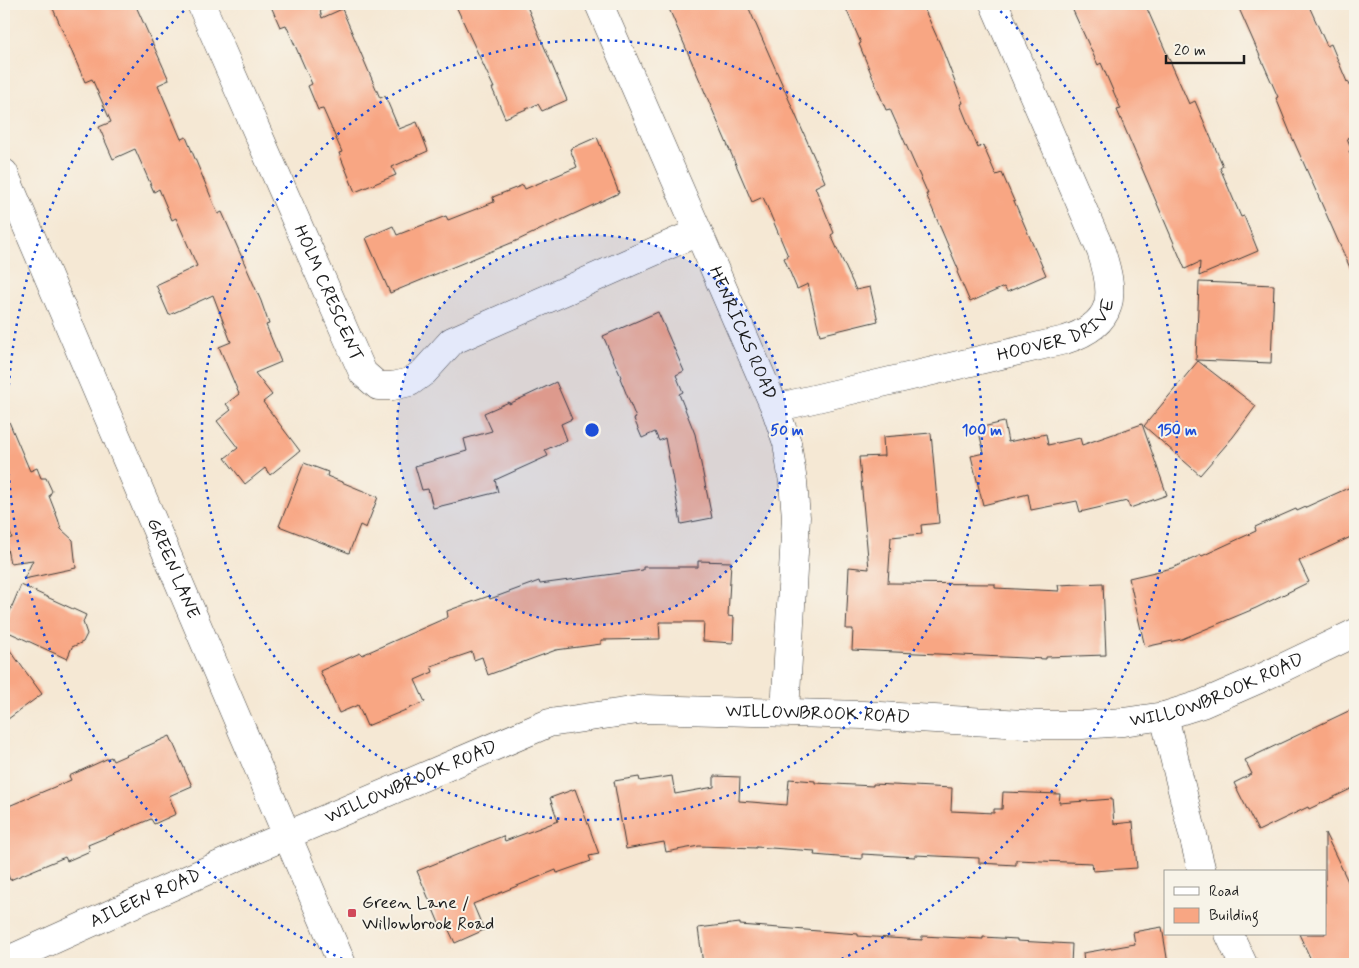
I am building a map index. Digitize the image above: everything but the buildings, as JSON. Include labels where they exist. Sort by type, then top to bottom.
[{"type":"street","name":"HOLM CRESCENT","points":[[201,4],[363,373],[378,386],[393,386],[410,382],[424,372],[452,341],[698,232]]},
{"type":"street","name":"HENRICKS ROAD","points":[[599,4],[775,408],[787,443],[796,517],[785,712]]},
{"type":"street","name":"HOOVER DRIVE","points":[[775,408],[1065,340],[1082,335],[1095,326],[1104,314],[1110,299],[1110,285],[1101,251],[994,4]]},
{"type":"street","name":"GREEN LANE","points":[[4,173],[342,964]]},
{"type":"street","name":"WILLOWBROOK ROAD","points":[[287,835],[549,723],[645,709],[785,712],[1066,725],[1123,722],[1164,716],[1210,700],[1355,633]]},
{"type":"street","points":[[1164,716],[1202,870]]},
{"type":"street","name":"AILEEN ROAD","points":[[4,962],[287,835]]},
{"type":"street","points":[[1230,936],[1243,964]]},
{"type":"place","name":"Green Lane / Willowbrook Road","points":[[352,913]]}]
